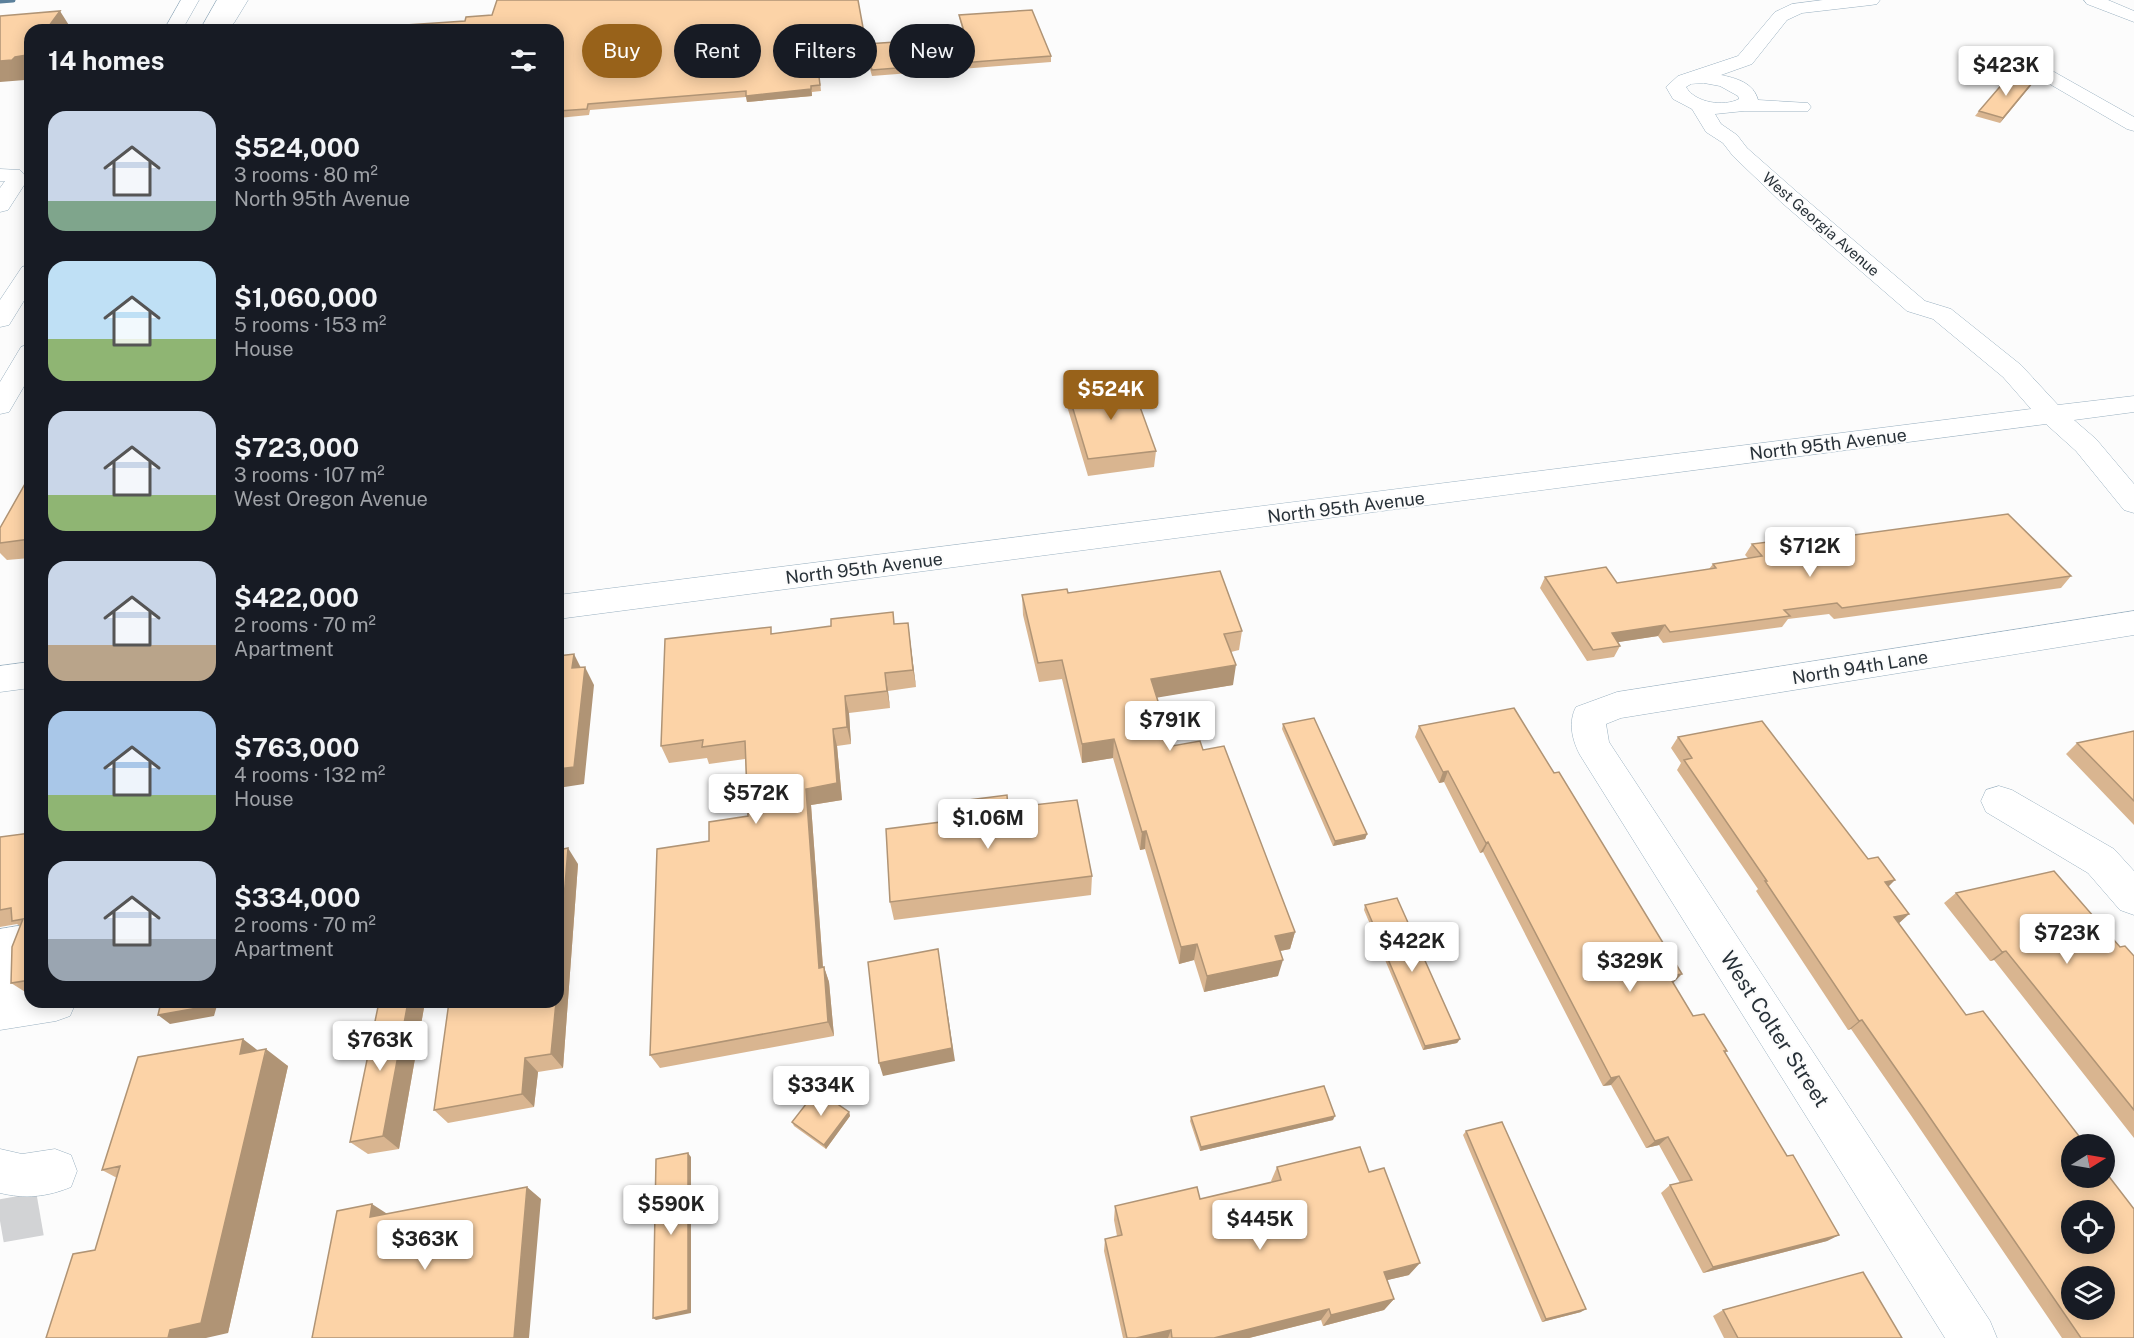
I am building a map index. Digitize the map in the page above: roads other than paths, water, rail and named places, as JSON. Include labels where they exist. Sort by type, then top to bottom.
[{"type":"main road","points":[[176,24],[190,0]]},
{"type":"main road","points":[[212,24],[226,0]]},
{"type":"main road","points":[[223,24],[239,0]]},
{"type":"main road","points":[[1694,78],[1745,60],[1781,16],[1798,8],[1871,0]]},
{"type":"main road","points":[[2093,0],[2121,9]]},
{"type":"main road","points":[[1730,139],[1737,130],[1732,115],[1742,98],[1740,80],[1745,72],[1745,60]]},
{"type":"main road","points":[[2024,61],[2134,125]]},
{"type":"main road","points":[[1685,79],[1716,79],[1742,98],[1711,108],[1681,96],[1676,87],[1685,79]]},
{"type":"main road","name":"West Georgia Avenue","points":[[1699,105],[1713,128],[1730,139],[1740,152],[1789,197],[1916,306],[1918,320],[1978,373],[2052,415],[2086,445],[2134,503]]},
{"type":"main road","points":[[0,175],[12,175],[17,179],[0,206]]},
{"type":"main road","points":[[0,320],[24,282]]},
{"type":"main road","points":[[0,331],[24,307]]},
{"type":"main road","points":[[0,406],[24,363]]},
{"type":"main road","name":"North 95th Avenue","points":[[564,605],[2134,404]]},
{"type":"main road","name":"North 94th Lane","points":[[1588,717],[1617,705],[2134,623]]},
{"type":"main road","points":[[0,680],[24,676]]},
{"type":"main road","name":"West Colter Street","points":[[1588,717],[1592,745],[1973,1338]]},
{"type":"main road","points":[[1999,801],[2101,861],[2134,898]]},
{"type":"main road","points":[[0,947],[18,981]]},
{"type":"main road","points":[[0,1171],[22,1176],[55,1171]]},
{"type":"waterway","points":[[0,1],[13,0]]},
{"type":"tunnel","points":[[0,1221],[40,1214]]}]
